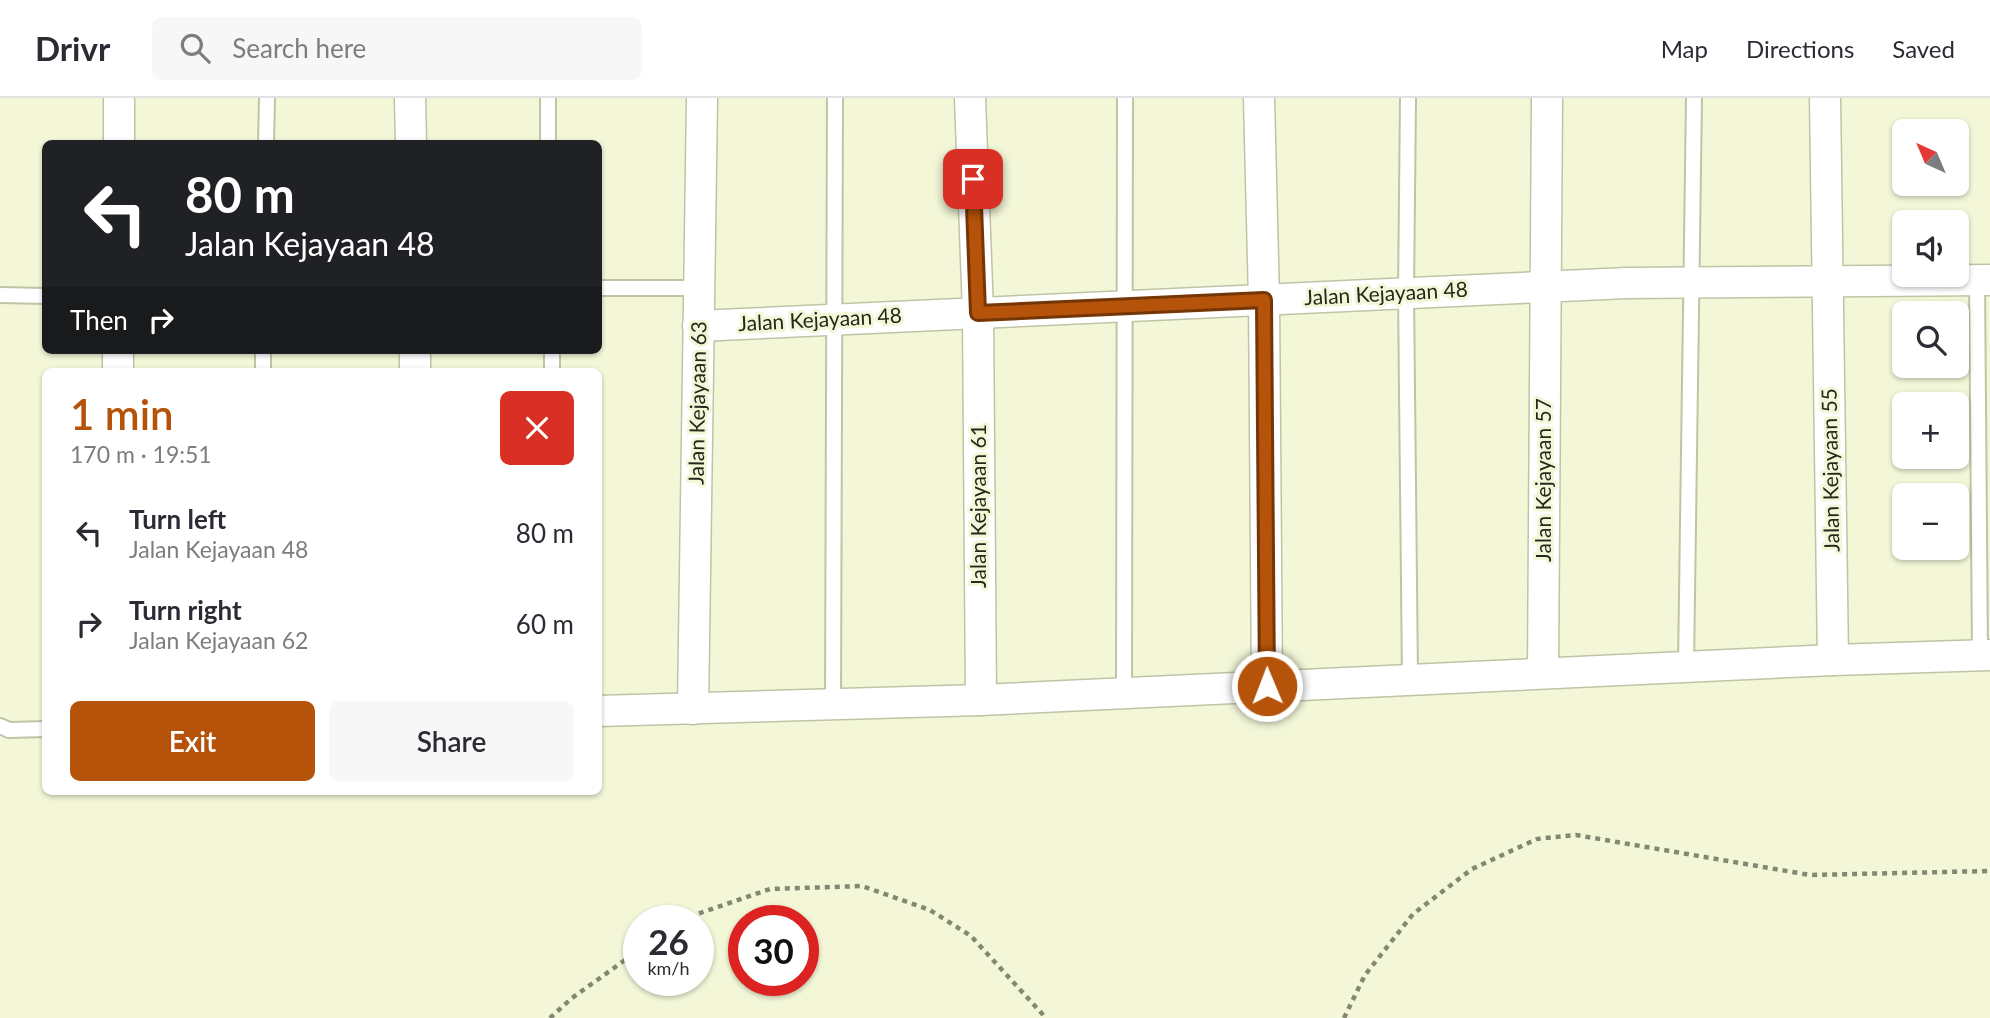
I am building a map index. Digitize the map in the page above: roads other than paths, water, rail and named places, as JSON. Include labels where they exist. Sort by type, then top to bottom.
[{"type":"street","points":[[119,98],[119,140]]},
{"type":"street","points":[[410,98],[411,140]]},
{"type":"street","name":"Jalan Kejayaan 63","points":[[693,709],[702,98]]},
{"type":"street","name":"Jalan Kejayaan 61","points":[[970,98],[978,313],[981,700]]},
{"type":"street","points":[[1259,98],[1264,300],[1267,686]]},
{"type":"street","name":"Jalan Kejayaan 57","points":[[1543,673],[1547,98]]},
{"type":"street","name":"Jalan Kejayaan 55","points":[[1825,98],[1833,660]]},
{"type":"street","name":"Jalan Kejayaan 48","points":[[698,326],[1627,283],[1984,280]]},
{"type":"street","points":[[602,711],[981,700],[1686,666],[1985,655]]},
{"type":"lane","points":[[267,98],[267,140]]},
{"type":"lane","points":[[548,98],[548,140]]},
{"type":"lane","points":[[833,704],[835,98]]},
{"type":"lane","points":[[1124,693],[1125,98]]},
{"type":"lane","points":[[1408,98],[1406,293],[1410,679]]},
{"type":"lane","points":[[1686,666],[1694,98]]},
{"type":"lane","points":[[1984,280],[1985,655]]},
{"type":"lane","points":[[602,288],[701,288]]},
{"type":"lane","points":[[0,295],[42,296]]},
{"type":"lane","points":[[0,726],[9,730],[42,729]]}]
